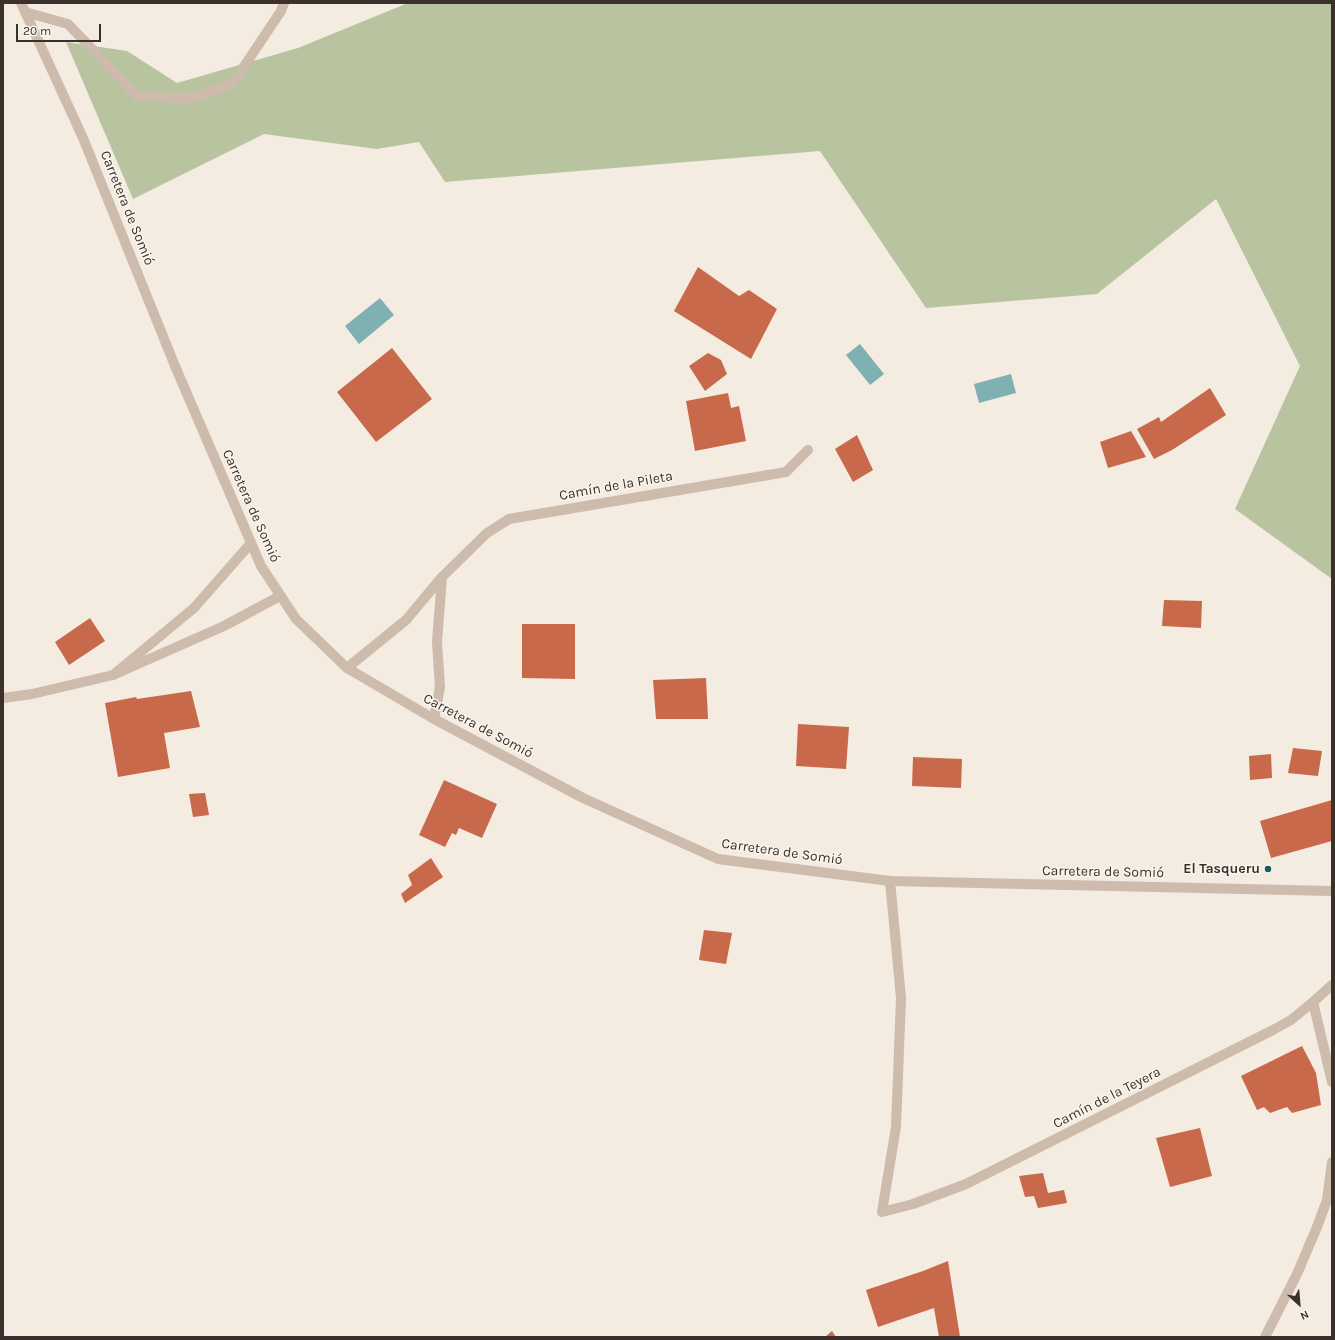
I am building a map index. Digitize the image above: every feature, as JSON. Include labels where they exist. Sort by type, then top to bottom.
[{"type":"street","points":[[23,7],[68,24],[138,97],[194,98],[233,83],[281,11],[284,3]]},
{"type":"street","name":"Carretera de Somió","points":[[23,7],[84,138],[175,366],[260,566],[296,619],[347,668],[434,719],[584,798],[718,859],[890,881],[1332,891]]},
{"type":"street","name":"Camín de la Pileta","points":[[347,668],[406,620],[442,577],[487,533],[509,520],[786,472],[808,450]]},
{"type":"street","points":[[113,675],[194,608],[251,543]]},
{"type":"street","points":[[434,719],[440,687],[437,642],[442,577]]},
{"type":"street","points":[[3,698],[32,694],[113,675],[224,626],[280,596]]},
{"type":"street","name":"Camín de la Teyera","points":[[890,881],[901,998],[896,1127],[882,1212],[913,1204],[966,1184],[1273,1030],[1291,1020],[1332,985]]},
{"type":"street","points":[[1313,1002],[1332,1082]]},
{"type":"street","points":[[1265,1337],[1297,1274],[1317,1227],[1326,1200],[1332,1162]]},
{"type":"green space","points":[[408,3],[1332,3],[1332,579],[1235,509],[1300,366],[1216,199],[1097,294],[926,308],[820,151],[445,182],[419,142],[377,149],[264,134],[133,199],[66,42],[127,51],[177,83],[298,48]]},
{"type":"water","points":[[380,298],[394,315],[359,344],[345,326]]},
{"type":"water","points":[[860,344],[884,374],[870,385],[846,355]]},
{"type":"water","points":[[1011,374],[1016,393],[979,403],[974,384]]},
{"type":"building","points":[[698,267],[739,296],[749,290],[777,309],[751,359],[674,311]]},
{"type":"building","points":[[392,348],[432,399],[376,442],[337,392]]},
{"type":"building","points":[[708,353],[721,360],[727,374],[705,391],[689,366]]},
{"type":"building","points":[[1210,388],[1226,415],[1172,450],[1154,459],[1137,429],[1159,417],[1161,422]]},
{"type":"building","points":[[728,393],[731,408],[739,406],[746,441],[695,451],[686,401]]},
{"type":"building","points":[[1131,431],[1146,457],[1108,468],[1100,442]]},
{"type":"building","points":[[857,435],[873,470],[853,482],[835,449]]},
{"type":"building","points":[[1164,600],[1202,601],[1201,628],[1162,626]]},
{"type":"building","points":[[90,618],[105,641],[69,665],[55,642]]},
{"type":"building","points":[[522,624],[575,624],[575,679],[522,678]]},
{"type":"building","points":[[706,678],[708,719],[656,719],[653,680]]},
{"type":"building","points":[[191,691],[200,727],[164,733],[170,768],[118,777],[105,703],[136,697],[137,699]]},
{"type":"building","points":[[798,724],[849,727],[846,769],[796,766]]},
{"type":"building","points":[[1293,748],[1322,751],[1318,776],[1288,773]]},
{"type":"building","points":[[1271,754],[1272,778],[1250,780],[1249,756]]},
{"type":"building","points":[[913,757],[962,759],[961,788],[912,786]]},
{"type":"building","points":[[444,780],[497,804],[482,838],[459,828],[456,835],[452,833],[445,847],[419,835]]},
{"type":"building","points":[[205,793],[209,815],[193,817],[189,794]]},
{"type":"building","points":[[1332,800],[1332,841],[1271,858],[1260,821]]},
{"type":"building","points":[[431,858],[443,877],[405,903],[401,894],[412,885],[408,875]]},
{"type":"building","points":[[704,930],[732,933],[726,964],[699,960]]},
{"type":"building","points":[[1302,1046],[1316,1073],[1321,1105],[1292,1113],[1287,1107],[1270,1113],[1264,1107],[1257,1110],[1241,1076]]},
{"type":"building","points":[[1200,1128],[1212,1176],[1170,1187],[1156,1138]]},
{"type":"building","points":[[1043,1173],[1048,1193],[1064,1190],[1067,1203],[1038,1208],[1034,1196],[1025,1197],[1019,1176]]},
{"type":"building","points":[[948,1261],[960,1337],[939,1337],[934,1308],[878,1327],[866,1290]]},
{"type":"building","points":[[832,1331],[836,1337],[825,1337]]},
{"type":"place","name":"El Tasqueru","points":[[1268,869]]}]
